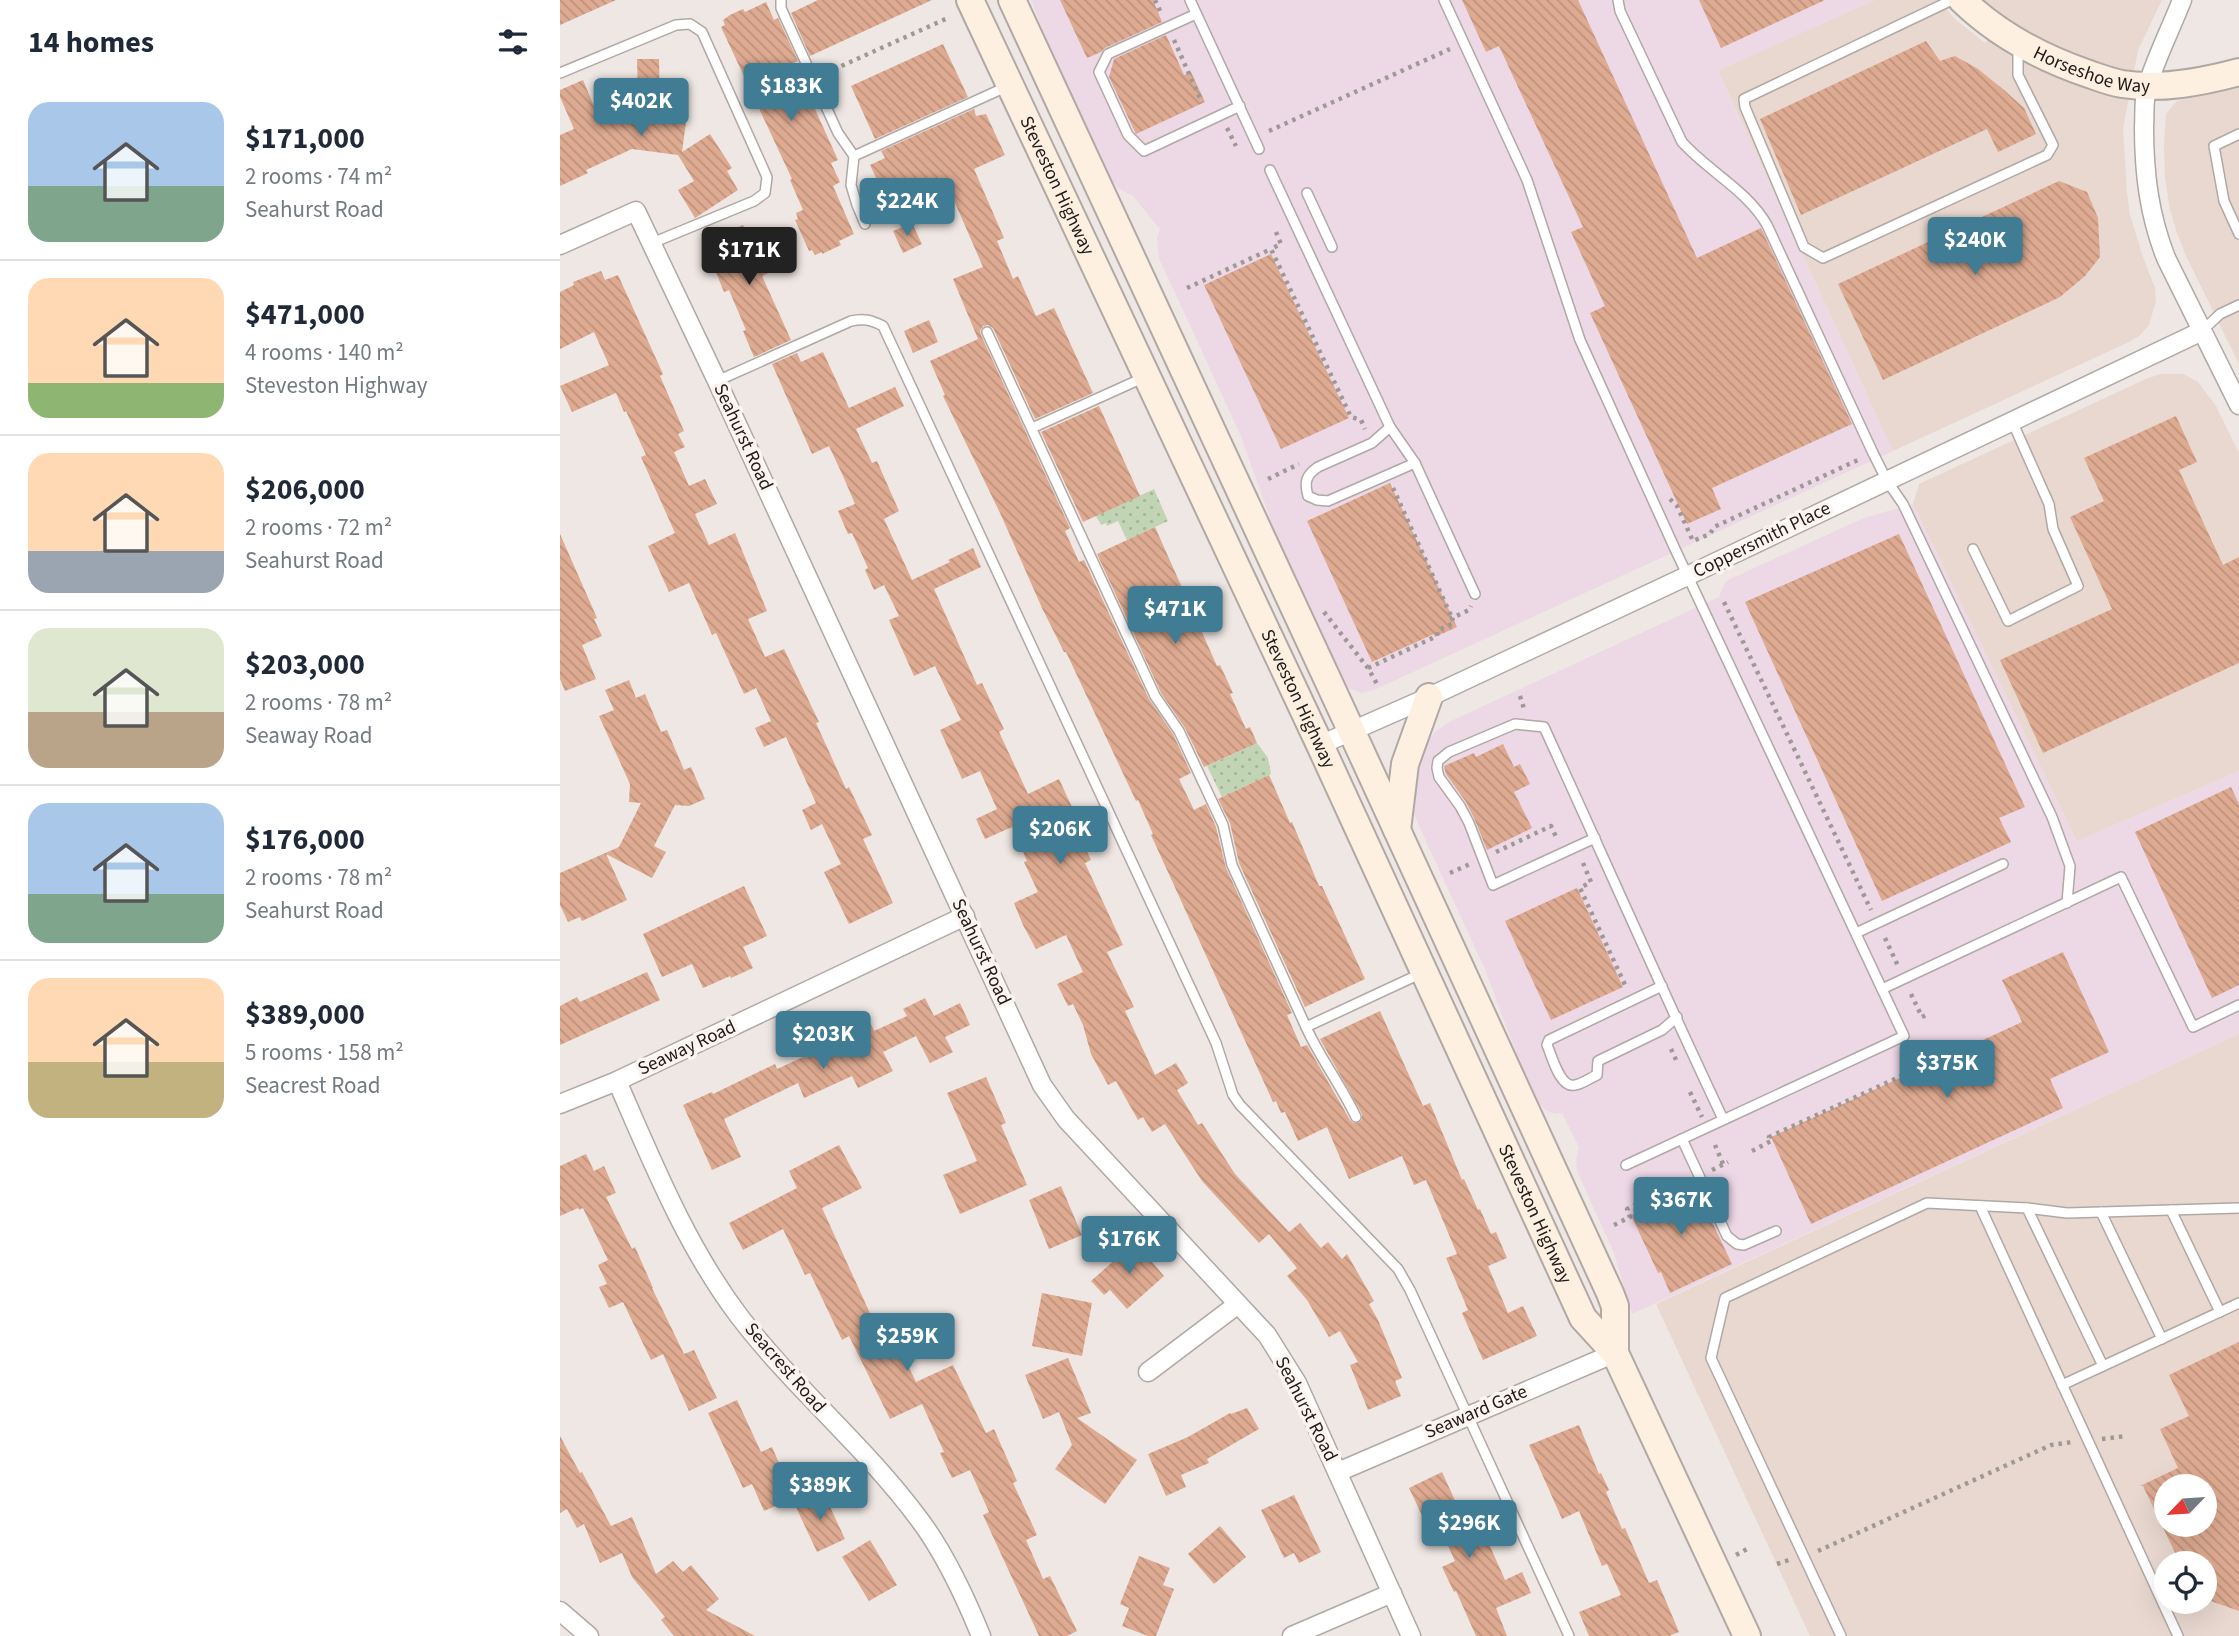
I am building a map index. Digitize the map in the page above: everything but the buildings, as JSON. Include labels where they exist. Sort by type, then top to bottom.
[{"type":"main road","name":"Steveston Highway","points":[[970,0],[1320,745],[1583,1318],[1615,1353],[1747,1636]]},
{"type":"main road","name":"Steveston Highway","points":[[1012,0],[1352,730],[1610,1293],[1615,1306],[1615,1353]]},
{"type":"main road","name":"Horseshoe Way","points":[[1962,0],[1983,20],[2018,42],[2068,67],[2110,81],[2147,86],[2200,82],[2239,72]]},
{"type":"main road","points":[[1397,832],[1405,764],[1429,697]]},
{"type":"street","points":[[2182,0],[2147,86],[2144,152],[2152,215],[2166,258],[2239,405]]},
{"type":"street","name":"Seahurst Road","points":[[560,245],[636,211],[1042,1085],[1066,1119],[1267,1335],[1297,1383],[1411,1636]]},
{"type":"street","name":"Coppersmith Place","points":[[1320,745],[1687,576],[2202,331]]},
{"type":"street","name":"Seaway Road","points":[[560,1104],[617,1081],[965,916]]},
{"type":"street","name":"Seacrest Road","points":[[617,1081],[686,1232],[719,1288],[770,1355],[901,1496],[921,1522],[965,1599],[981,1636]]},
{"type":"street","points":[[1148,1372],[1238,1304]]},
{"type":"street","name":"Seaward Gate","points":[[1338,1472],[1615,1353]]},
{"type":"street","points":[[1292,1636],[1392,1593]]},
{"type":"street","points":[[560,1611],[589,1636]]},
{"type":"lane","points":[[781,0],[781,8],[838,133],[854,156],[851,185],[865,224]]},
{"type":"lane","points":[[1190,0],[1259,149]]},
{"type":"lane","points":[[1444,0],[1527,180],[1580,340],[1687,576],[1904,1036],[1626,1165]]},
{"type":"lane","points":[[1618,0],[1620,11],[1682,142],[1761,215],[1887,481],[1903,504],[2052,817],[2070,866],[2067,903]]},
{"type":"lane","points":[[1952,0],[1744,99],[1804,247],[1822,258],[2047,155],[2053,145],[2018,75],[2018,42]]},
{"type":"lane","points":[[1196,14],[1108,54],[1099,72],[1128,135],[1144,151],[1240,106]]},
{"type":"lane","points":[[560,73],[676,25],[690,24],[702,32],[767,177],[765,193],[754,201],[652,243]]},
{"type":"lane","points":[[854,156],[1011,85]]},
{"type":"lane","points":[[2239,134],[2214,146],[2224,201],[2239,234]]},
{"type":"lane","points":[[1270,170],[1390,427],[1415,463],[1475,594]]},
{"type":"lane","points":[[1307,193],[1332,247]]},
{"type":"lane","points":[[2202,331],[2220,314],[2239,305]]},
{"type":"lane","points":[[717,381],[851,321],[862,319],[883,326],[1216,1043],[1233,1095],[1398,1269],[1569,1636]]},
{"type":"lane","points":[[987,332],[1155,696],[1178,731],[1223,825],[1232,865],[1306,1027],[1356,1116]]},
{"type":"lane","points":[[1032,428],[1147,376]]},
{"type":"lane","points":[[1973,549],[2008,621],[2078,586],[2053,529],[2049,504],[2012,421]]},
{"type":"lane","points":[[1390,427],[1372,443],[1310,472],[1305,486],[1308,496],[1328,501],[1415,463]]},
{"type":"lane","points":[[1595,838],[1493,885],[1469,823],[1439,777],[1438,761],[1449,752],[1515,724],[1544,727],[1595,838],[1662,986],[1724,1119]]},
{"type":"lane","points":[[1856,933],[2003,864]]},
{"type":"lane","points":[[1882,989],[2121,877],[2193,1027],[2239,1005]]},
{"type":"lane","points":[[1306,1027],[1424,972]]},
{"type":"lane","points":[[1662,986],[1549,1040],[1547,1045],[1562,1080],[1574,1086],[1597,1075],[1598,1061],[1662,1030],[1677,1017]]},
{"type":"lane","points":[[1682,1139],[1727,1236],[1737,1244],[1744,1245],[1776,1231]]},
{"type":"lane","points":[[1841,1636],[1711,1359],[1725,1298],[1927,1203],[2028,1208],[2067,1213],[2238,1210]]},
{"type":"lane","points":[[1980,1206],[2178,1636]]},
{"type":"lane","points":[[2028,1208],[2103,1366]]},
{"type":"lane","points":[[2171,1210],[2220,1312]]},
{"type":"lane","points":[[2101,1212],[2162,1339]]},
{"type":"lane","points":[[2063,1385],[2239,1303]]},
{"type":"path","points":[[1156,0],[1164,19]]},
{"type":"path","points":[[813,79],[950,17]]},
{"type":"path","points":[[1170,33],[1202,103]]},
{"type":"path","points":[[1269,131],[1450,48]]},
{"type":"path","points":[[1225,124],[1236,146]]},
{"type":"path","points":[[1187,288],[1281,244],[1276,232]]},
{"type":"path","points":[[1271,249],[1351,416],[1361,421],[1366,432]]},
{"type":"path","points":[[1665,489],[1677,506],[1693,541],[1710,534],[1714,527],[1874,453]]},
{"type":"path","points":[[1368,667],[1437,636],[1438,630],[1454,623],[1389,481]]},
{"type":"path","points":[[1452,618],[1469,610],[1475,594]]},
{"type":"path","points":[[1724,602],[1872,911]]},
{"type":"path","points":[[1323,610],[1368,667],[1377,684]]},
{"type":"path","points":[[1520,696],[1526,713]]},
{"type":"path","points":[[1492,853],[1551,826],[1558,842]]},
{"type":"path","points":[[1583,863],[1591,882],[1580,888],[1628,993]]},
{"type":"path","points":[[1450,873],[1467,865]]},
{"type":"path","points":[[1885,938],[1898,967]]},
{"type":"path","points":[[1911,994],[1922,1017],[1928,1014]]},
{"type":"path","points":[[1752,1151],[1772,1141],[1769,1137],[1947,1055]]},
{"type":"path","points":[[1690,1092],[1704,1121]]},
{"type":"path","points":[[1715,1145],[1723,1164],[1728,1162]]},
{"type":"path","points":[[1614,1225],[1630,1217],[1627,1209],[1693,1178]]},
{"type":"path","points":[[1777,1564],[1839,1543],[2051,1445],[2126,1436]]},
{"type":"path","points":[[1736,1555],[1747,1549]]},
{"type":"shaded area","points":[[1031,0],[1875,0],[1718,72],[1893,451],[1374,690],[1362,693],[1348,688],[1342,682],[1289,571],[1240,434],[1159,258],[1157,238],[1160,229],[1133,196],[1119,189],[1111,180]]},
{"type":"shaded area","points":[[1875,0],[1938,0],[1955,19],[1985,43],[2000,23],[1972,0],[2162,0],[2138,50],[2123,129],[2130,215],[2155,288],[2156,301],[2149,325],[2129,342],[1893,451],[1718,71]]},
{"type":"shaded area","points":[[2239,86],[2239,364],[2177,233],[2165,178],[2164,144],[2166,114],[2177,101]]},
{"type":"shaded area","points":[[2161,374],[2183,374],[2198,382],[2216,406],[2239,453],[2239,771],[2077,841],[1913,504],[1919,484]]},
{"type":"shaded area","points":[[1913,504],[2077,841],[2239,771],[2239,1034],[1632,1314],[1614,1253],[1577,1171],[1579,1147],[1562,1113],[1555,1114],[1546,1110],[1533,1098],[1484,967],[1418,824],[1410,792],[1424,745],[1435,732],[1449,722],[1719,597],[1724,584],[1730,579],[1864,518]]},
{"type":"shaded area","points":[[2239,1034],[2239,1636],[1810,1636],[1656,1304]]},
{"type":"green space","points":[[1154,489],[1168,521],[1127,540],[1118,521],[1107,526],[1106,523],[1101,525],[1096,516]]},
{"type":"green space","points":[[1257,743],[1268,758],[1271,774],[1222,797],[1207,766]]}]
